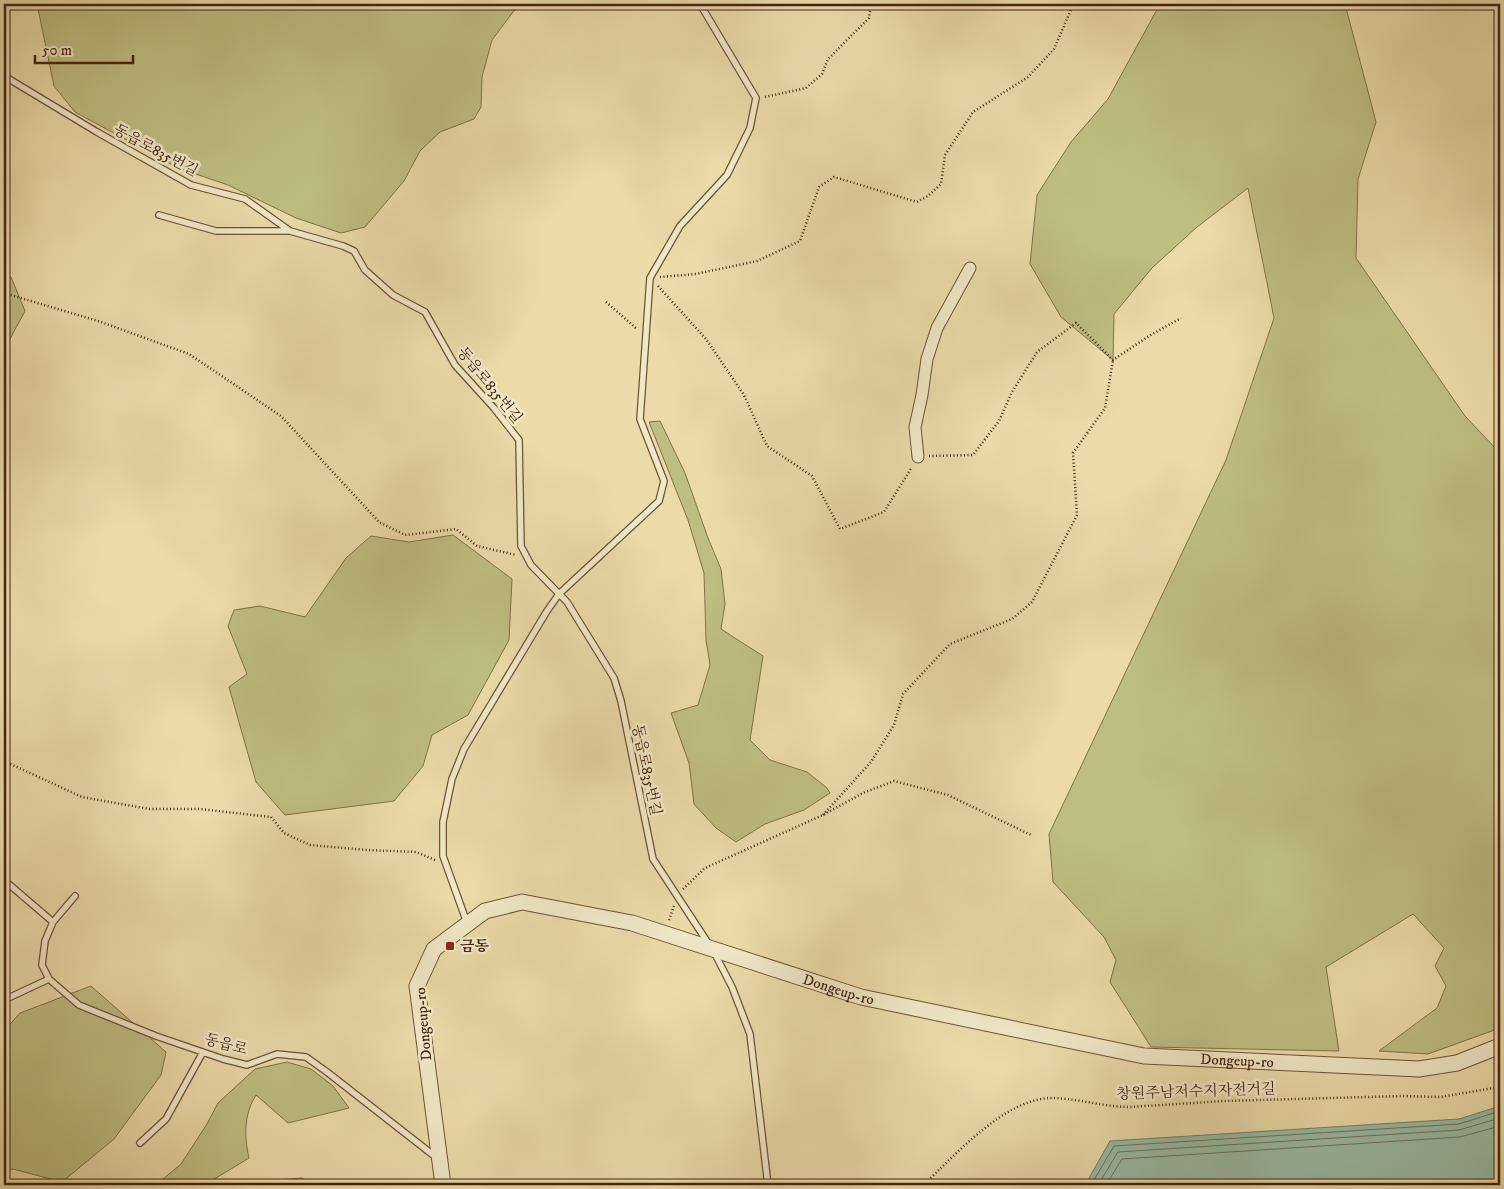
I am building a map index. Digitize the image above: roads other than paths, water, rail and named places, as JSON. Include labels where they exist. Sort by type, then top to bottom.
[{"type":"street","points":[[918,457],[915,427],[922,396],[927,359],[937,328],[970,268]]},
{"type":"street","name":"Dongeup-ro","points":[[443,1185],[417,986],[434,949],[485,911],[522,902],[632,923],[861,997],[1144,1056],[1419,1069],[1457,1063],[1500,1046]]},
{"type":"lane","points":[[467,925],[442,856],[443,822],[452,779],[464,749],[547,611],[560,594],[659,501],[664,481],[640,419],[650,278],[680,226],[726,175],[750,128],[756,98],[700,4]]},
{"type":"lane","name":"동읍로835번길","points":[[4,76],[97,132],[191,185],[245,199],[290,231],[354,251],[365,270],[393,295],[426,312],[455,365],[494,408],[518,440],[521,546],[531,565],[568,602],[614,678],[653,859],[713,950],[732,987],[750,1034],[768,1185]]},
{"type":"lane","points":[[159,215],[216,231],[290,231]]},
{"type":"lane","points":[[4,880],[53,922]]},
{"type":"lane","points":[[4,1000],[49,979],[42,965],[45,941],[53,922],[75,896]]},
{"type":"lane","name":"동읍로","points":[[49,979],[79,1005],[203,1052],[248,1065],[277,1054],[306,1057],[439,1159]]},
{"type":"lane","points":[[140,1143],[166,1119],[203,1052]]},
{"type":"water","points":[[1500,1106],[1500,1185],[1085,1185],[1110,1141],[1459,1119]]},
{"type":"place","name":"금동","points":[[450,946]]}]
